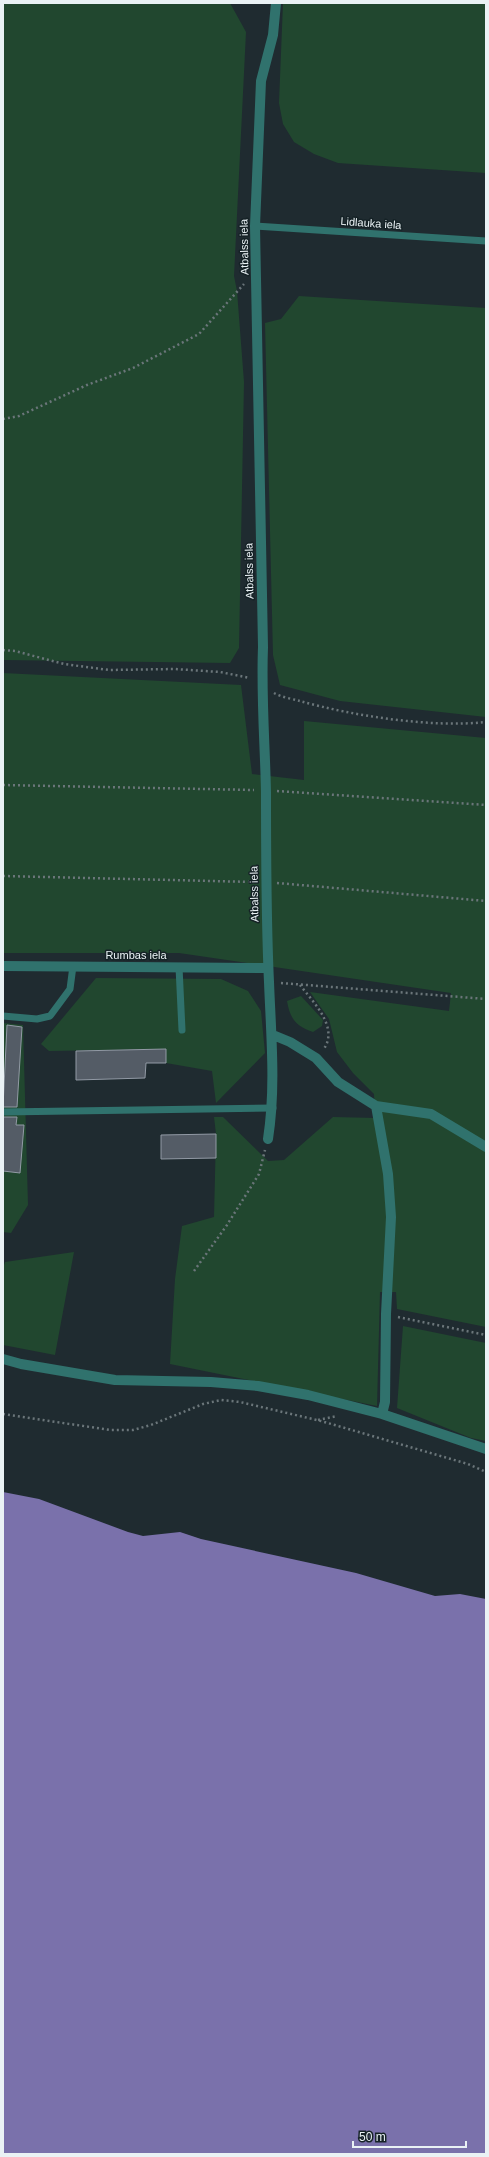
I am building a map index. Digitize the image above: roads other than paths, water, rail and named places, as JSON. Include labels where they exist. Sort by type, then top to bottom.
[{"type":"street","name":"Atbalss iela","points":[[268,1139],[273,1108],[273,1035],[268,968],[266,790],[261,680],[263,647],[255,226],[261,81],[273,35],[276,3]]},
{"type":"street","name":"Rumbas iela","points":[[3,966],[268,968]]},
{"type":"street","points":[[273,1035],[290,1042],[316,1058],[338,1082],[376,1106],[431,1114],[486,1147]]},
{"type":"street","points":[[376,1106],[388,1174],[391,1217],[386,1314],[385,1402],[382,1414]]},
{"type":"street","points":[[3,1359],[20,1364],[115,1380],[211,1382],[258,1386],[308,1395],[382,1414],[486,1448]]},
{"type":"lane","name":"Lidlauka iela","points":[[255,226],[486,241]]},
{"type":"lane","points":[[3,1016],[37,1019],[50,1016],[70,989],[73,966]]},
{"type":"lane","points":[[179,967],[182,1030]]},
{"type":"lane","points":[[3,1112],[273,1108]]}]
